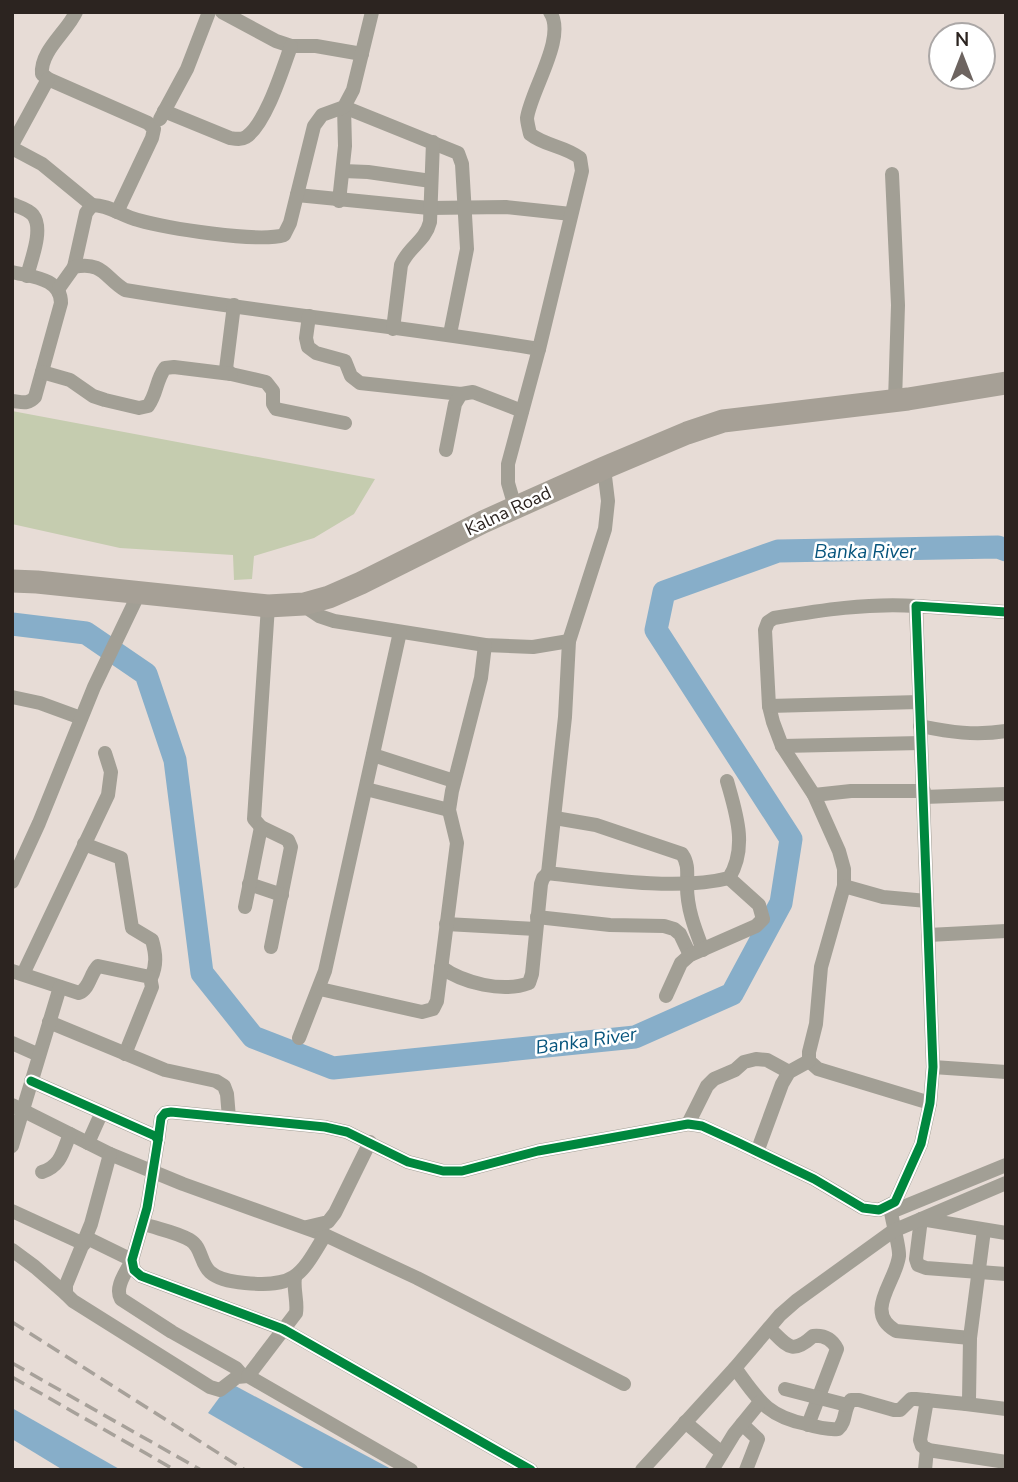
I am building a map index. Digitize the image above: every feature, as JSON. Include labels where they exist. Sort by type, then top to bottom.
[{"type":"main road","name":"Kalna Road","points":[[12,581],[268,606],[301,604],[329,597],[515,507],[687,433],[723,421],[895,401],[1006,383]]},
{"type":"street","points":[[76,12],[69,26],[46,56],[41,66],[42,74],[148,123],[154,130]]},
{"type":"street","points":[[117,212],[154,130],[199,42],[209,12]]},
{"type":"street","points":[[222,12],[276,41],[291,46],[316,46],[362,54]]},
{"type":"street","points":[[338,201],[345,146],[344,107],[353,90],[372,12]]},
{"type":"street","points":[[515,507],[508,483],[508,464],[582,171],[580,158],[570,150],[539,141],[530,134],[527,118],[556,31],[550,12]]},
{"type":"street","points":[[164,111],[230,138],[238,140],[248,136],[270,101],[291,46]]},
{"type":"street","points":[[48,79],[12,147],[41,164],[92,205],[102,205],[134,219],[154,224],[235,235],[284,235],[314,126],[322,116],[344,107],[458,153],[467,249],[450,334]]},
{"type":"street","points":[[393,329],[401,265],[405,256],[427,234],[430,222],[433,142]]},
{"type":"street","points":[[343,171],[430,181]]},
{"type":"street","points":[[892,174],[898,306],[895,401]]},
{"type":"street","points":[[297,195],[429,208],[506,206],[571,214]]},
{"type":"street","points":[[12,204],[35,216],[37,232],[19,274],[48,281],[59,288]]},
{"type":"street","points":[[12,401],[31,402],[35,397],[61,303],[59,288],[74,267],[86,213],[92,205]]},
{"type":"street","points":[[74,267],[85,265],[99,268],[125,290],[393,329],[450,334],[539,349]]},
{"type":"street","points":[[231,374],[226,369],[226,360],[234,306]]},
{"type":"street","points":[[309,316],[307,347],[316,353],[345,361],[351,376],[360,383],[461,394],[473,392],[522,411]]},
{"type":"street","points":[[41,372],[70,380],[93,396],[139,408],[148,406],[155,398],[160,375],[165,368],[231,374],[266,382],[273,391],[273,404],[282,412],[345,423]]},
{"type":"street","points":[[446,450],[454,404],[461,394]]},
{"type":"street","points":[[442,967],[451,975],[489,985],[520,986],[528,983],[532,974],[541,884],[548,873],[555,818],[569,641],[604,529],[608,501],[604,468]]},
{"type":"street","points":[[12,882],[94,687],[139,593]]},
{"type":"street","points":[[301,604],[319,616],[334,621],[485,645],[533,647],[569,641]]},
{"type":"street","points":[[268,606],[254,819],[261,827],[288,840],[292,847],[271,947]]},
{"type":"street","points":[[930,1103],[818,1069],[809,1061],[816,1024],[821,967],[844,886],[844,869],[839,851],[814,795],[782,746],[769,706],[765,630],[768,622],[774,618],[850,606],[916,606],[1006,611]]},
{"type":"street","points":[[916,606],[933,1067],[930,1103],[921,1144],[899,1196],[890,1209],[899,1258],[882,1303],[881,1315],[886,1325],[896,1331],[970,1338]]},
{"type":"street","points":[[299,1038],[320,989],[400,632]]},
{"type":"street","points":[[320,989],[422,1012],[433,1009],[438,1001],[457,844],[449,810],[481,678],[485,645]]},
{"type":"street","points":[[12,697],[81,719]]},
{"type":"street","points":[[769,706],[919,702]]},
{"type":"street","points":[[920,726],[958,734],[1006,731]]},
{"type":"street","points":[[782,746],[920,743]]},
{"type":"street","points":[[105,753],[111,772],[108,795],[18,972],[72,992],[82,992],[96,968],[100,966],[151,978]]},
{"type":"street","points":[[373,755],[454,781]]},
{"type":"street","points":[[727,781],[740,836],[736,867],[729,878]]},
{"type":"street","points":[[366,789],[449,810]]},
{"type":"street","points":[[814,795],[850,791],[1006,794]]},
{"type":"street","points":[[555,818],[596,825],[681,854],[686,860],[687,901],[696,953]]},
{"type":"street","points":[[245,907],[261,827]]},
{"type":"street","points":[[84,844],[121,858],[132,928],[136,933],[152,940],[156,960],[151,978],[152,987],[125,1054]]},
{"type":"street","points":[[548,873],[635,882],[687,882],[729,878],[759,905],[763,919],[756,926],[696,953],[681,963],[666,996]]},
{"type":"street","points":[[249,884],[282,895]]},
{"type":"street","points":[[844,886],[883,897],[927,901]]},
{"type":"street","points":[[446,924],[664,926],[680,934],[696,953]]},
{"type":"street","points":[[929,935],[1006,931]]},
{"type":"street","points":[[12,1146],[17,1108],[31,1081],[60,987]]},
{"type":"street","points":[[50,1022],[173,1073],[216,1081],[224,1086],[228,1094],[229,1118]]},
{"type":"street","points":[[12,1044],[39,1055]]},
{"type":"street","points":[[688,1124],[706,1086],[744,1062],[767,1060],[789,1072]]},
{"type":"street","points":[[757,1152],[782,1084],[789,1072],[809,1061]]},
{"type":"street","points":[[933,1067],[1006,1072]]},
{"type":"street","points":[[31,1081],[155,1136],[158,1140]]},
{"type":"street","points":[[17,1108],[110,1154],[325,1235],[417,1278],[624,1384]]},
{"type":"street","points":[[411,1470],[172,1332],[118,1294],[144,1224],[161,1118],[165,1113],[325,1127],[347,1132],[426,1169],[443,1171],[462,1171],[538,1151],[688,1124],[702,1126],[814,1179],[863,1208],[879,1210],[890,1209],[1006,1165]]},
{"type":"street","points":[[88,1143],[101,1114]]},
{"type":"street","points":[[42,1172],[59,1163],[70,1134]]},
{"type":"street","points":[[307,1227],[328,1222],[335,1213],[370,1142]]},
{"type":"street","points":[[66,1294],[66,1285],[85,1241],[110,1154]]},
{"type":"street","points":[[642,1470],[796,1301],[893,1231],[1006,1183]]},
{"type":"street","points":[[12,1211],[132,1260]]},
{"type":"street","points":[[920,1219],[1006,1233]]},
{"type":"street","points":[[920,1219],[916,1259],[918,1265],[926,1268],[1006,1274]]},
{"type":"street","points":[[144,1224],[190,1240],[198,1248],[208,1270],[217,1277],[270,1285],[295,1277],[307,1264],[325,1235]]},
{"type":"street","points":[[966,1404],[969,1400],[970,1338],[984,1230]]},
{"type":"street","points":[[12,1250],[73,1301],[215,1390],[220,1390],[245,1375],[296,1313],[293,1290],[295,1277]]},
{"type":"street","points":[[132,1260],[134,1270],[141,1276],[283,1329],[531,1470]]},
{"type":"street","points":[[769,1328],[794,1348],[802,1346],[813,1336],[827,1338],[837,1349],[808,1425]]},
{"type":"street","points":[[735,1368],[760,1402],[785,1420],[808,1425],[838,1429],[843,1424],[847,1405],[851,1400],[900,1410],[911,1399],[1006,1409]]},
{"type":"street","points":[[785,1389],[847,1405]]},
{"type":"street","points":[[925,1470],[926,1449],[920,1440],[927,1400]]},
{"type":"street","points":[[712,1470],[760,1402]]},
{"type":"street","points":[[685,1422],[722,1453]]},
{"type":"street","points":[[742,1424],[758,1438],[746,1470]]},
{"type":"street","points":[[926,1449],[1006,1462]]},
{"type":"green space","points":[[12,411],[375,479],[354,514],[314,538],[254,556],[252,579],[234,580],[233,555],[120,548],[12,524]]},
{"type":"water","points":[[230,1383],[393,1470],[307,1470],[208,1413]]},
{"type":"water","points":[[12,1408],[121,1470],[63,1470],[12,1439]]},
{"type":"waterway","name":"Banka River","points":[[12,624],[86,633],[146,674],[175,760],[202,973],[253,1037],[333,1068],[635,1037],[732,994],[781,903],[791,839],[656,630],[664,592],[778,551],[998,547],[1006,550]]},
{"type":"railway","points":[[12,1322],[245,1470]]},
{"type":"railway","points":[[12,1363],[201,1470]]},
{"type":"railway","points":[[12,1377],[175,1470]]},
{"type":"cycle path","points":[[158,1140],[161,1118],[165,1113],[171,1112],[325,1127],[347,1132],[408,1162],[443,1171],[462,1171],[538,1151],[688,1124],[702,1126],[737,1142],[814,1179],[863,1208],[879,1210],[895,1202],[921,1144],[930,1103],[933,1067],[916,606],[1006,612]]},
{"type":"cycle path","points":[[31,1081],[155,1136],[158,1140],[147,1208],[132,1260],[134,1270],[141,1276],[283,1329],[531,1470]]}]
